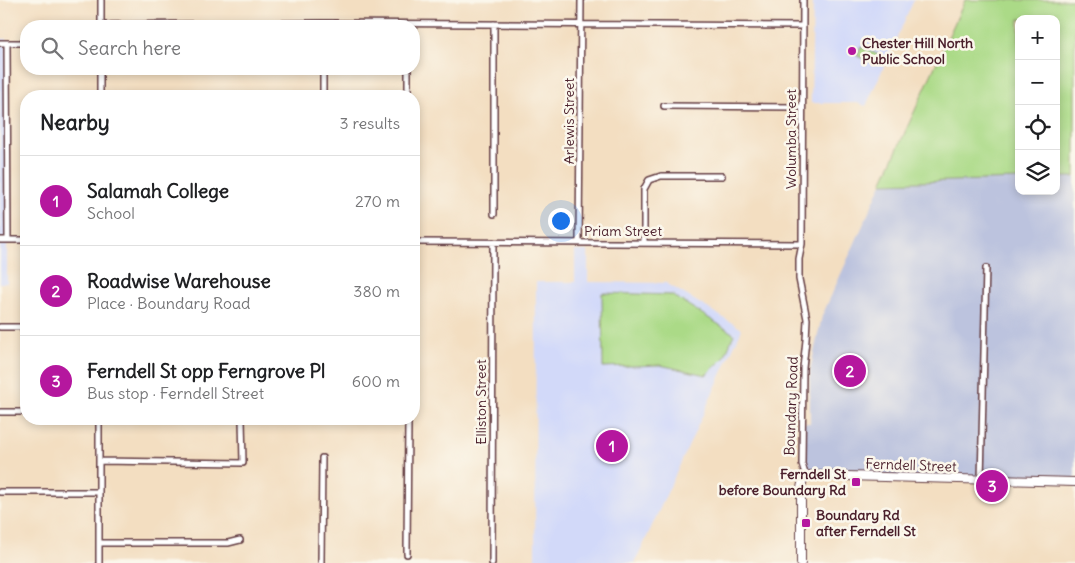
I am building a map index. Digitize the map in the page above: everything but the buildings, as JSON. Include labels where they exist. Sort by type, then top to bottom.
[{"type":"main road","name":"Ferndell Street","points":[[806,477],[815,475],[1075,482]]},
{"type":"main road","name":"Boundary Road","points":[[801,563],[801,482],[806,477]]},
{"type":"street","points":[[101,0],[101,20]]},
{"type":"street","name":"Arlewis Street","points":[[579,242],[581,0]]},
{"type":"street","name":"Wolumba Street","points":[[799,279],[799,259],[802,244],[803,0]]},
{"type":"street","points":[[494,24],[494,214]]},
{"type":"street","points":[[420,25],[803,26]]},
{"type":"street","points":[[0,43],[20,43]]},
{"type":"street","points":[[7,43],[8,240]]},
{"type":"street","points":[[100,75],[100,90]]},
{"type":"street","points":[[323,75],[323,90]]},
{"type":"street","points":[[408,75],[408,90]]},
{"type":"street","points":[[664,106],[802,107]]},
{"type":"street","points":[[644,243],[644,190],[649,180],[661,176],[722,176]]},
{"type":"street","points":[[0,240],[20,240]]},
{"type":"street","name":"Priam Street","points":[[420,242],[802,244]]},
{"type":"street","name":"Elliston Street","points":[[492,563],[493,242]]},
{"type":"street","points":[[981,480],[986,268]]},
{"type":"street","name":"Boundary Road","points":[[799,279],[807,319],[803,368],[802,464],[806,477]]},
{"type":"street","points":[[0,327],[20,326]]},
{"type":"street","points":[[0,412],[20,412]]},
{"type":"street","points":[[99,425],[99,563]]},
{"type":"street","points":[[99,461],[243,463],[242,425]]},
{"type":"street","points":[[407,554],[408,425]]},
{"type":"street","points":[[321,563],[322,458]]},
{"type":"street","points":[[0,492],[98,492]]},
{"type":"street","points":[[99,543],[228,544],[240,540]]},
{"type":"shaded area","name":"Chester Hill North Public School","points":[[813,0],[914,0],[866,106],[857,103],[811,103]]},
{"type":"shaded area","points":[[0,39],[7,39],[7,283],[0,283]]},
{"type":"shaded area","points":[[1060,177],[1075,177],[1075,482],[815,475],[803,471],[802,423],[810,423],[810,371],[822,316],[882,183],[1015,179],[1015,195],[1060,195]]},
{"type":"shaded area","points":[[575,251],[588,251],[588,282],[666,283],[742,329],[635,563],[535,563],[536,282],[575,282]]},
{"type":"green space","points":[[965,0],[1075,0],[1075,177],[1060,177],[1060,15],[1015,15],[1015,179],[882,183]]},
{"type":"green space","points":[[861,47],[879,55],[876,64],[857,56]]},
{"type":"green space","points":[[602,293],[672,295],[734,334],[724,358],[706,375],[660,365],[603,367]]},
{"type":"place","name":"Chester Hill North Public School","points":[[852,51]]},
{"type":"place","name":"Roadwise Warehouse","points":[[850,371]]},
{"type":"place","name":"Salamah College","points":[[612,446]]},
{"type":"place","name":"Ferndell St before Boundary Rd","points":[[856,482]]},
{"type":"place","name":"Ferndell St opp Ferngrove Pl","points":[[992,486]]},
{"type":"place","name":"Boundary Rd after Ferndell St","points":[[806,523]]}]
